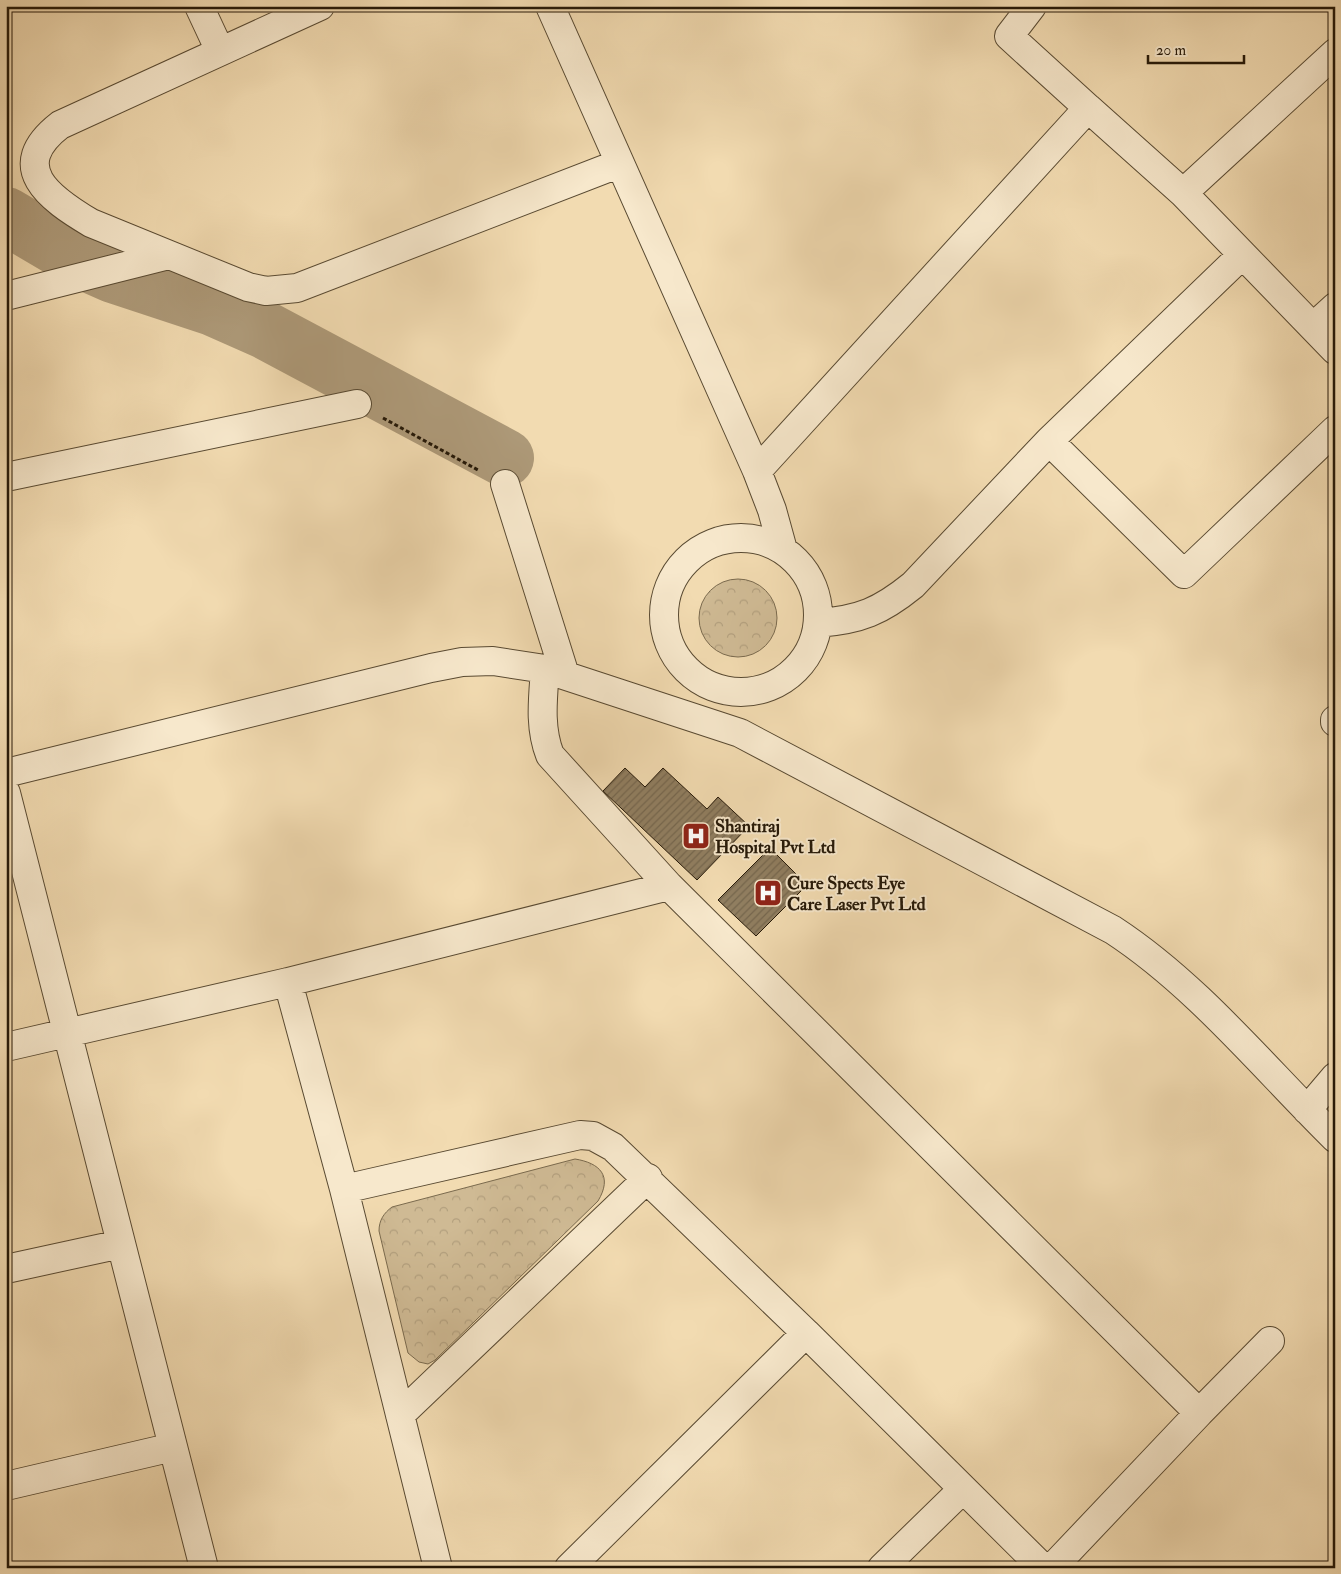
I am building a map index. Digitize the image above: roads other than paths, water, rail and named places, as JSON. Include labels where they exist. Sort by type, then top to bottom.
[{"type":"street","points":[[199,6],[220,52]]},
{"type":"street","points":[[320,6],[60,125],[39,145],[34,156],[34,168],[41,182],[51,195],[91,223],[248,287],[266,291],[297,288],[618,164]]},
{"type":"street","points":[[550,6],[618,164],[756,471],[772,510],[783,550]]},
{"type":"street","points":[[1032,6],[1009,36],[1182,193],[1335,350]]},
{"type":"street","points":[[1182,193],[1335,53]]},
{"type":"street","points":[[756,471],[1088,108]]},
{"type":"street","points":[[6,296],[170,255]]},
{"type":"street","points":[[818,623],[844,621],[864,616],[899,597],[913,585],[1049,441],[1242,256]]},
{"type":"street","points":[[1313,327],[1335,307]]},
{"type":"street","points":[[6,477],[357,404]]},
{"type":"street","points":[[1049,441],[1184,574],[1335,430]]},
{"type":"street","points":[[505,484],[555,672],[542,721],[544,740],[556,765],[669,886],[1199,1414]]},
{"type":"street","points":[[733,538],[759,540],[783,550],[799,564],[811,581],[818,602],[818,623],[813,643],[803,662],[788,676],[765,688],[740,692],[714,687],[692,674],[675,654],[666,630],[665,605],[672,580],[688,559],[709,545],[725,540],[733,538]]},
{"type":"street","points":[[6,773],[431,668],[462,662],[493,661],[555,672],[740,733],[1113,930],[1146,951],[1178,979],[1335,1138]]},
{"type":"street","points":[[740,692],[740,733]]},
{"type":"street","points":[[6,793],[69,1033],[204,1568]]},
{"type":"street","points":[[6,1046],[288,982],[669,886]]},
{"type":"street","points":[[288,982],[344,1189],[438,1568]]},
{"type":"street","points":[[1307,1110],[1335,1078]]},
{"type":"street","points":[[344,1189],[580,1135],[593,1136],[604,1140],[648,1178],[806,1332],[1043,1568]]},
{"type":"street","points":[[400,1415],[648,1178]]},
{"type":"street","points":[[6,1269],[121,1244]]},
{"type":"street","points":[[569,1568],[806,1332]]},
{"type":"street","points":[[1052,1568],[1270,1341]]},
{"type":"street","points":[[6,1486],[173,1447]]},
{"type":"street","points":[[882,1568],[963,1488]]},
{"type":"waterway","points":[[6,216],[79,259],[113,274],[213,307],[265,330],[505,458]]},
{"type":"place","name":"Shantiraj Hospital Pvt Ltd","points":[[696,836]]},
{"type":"place","name":"Cure Spects Eye Care Laser Pvt Ltd","points":[[768,893]]}]
